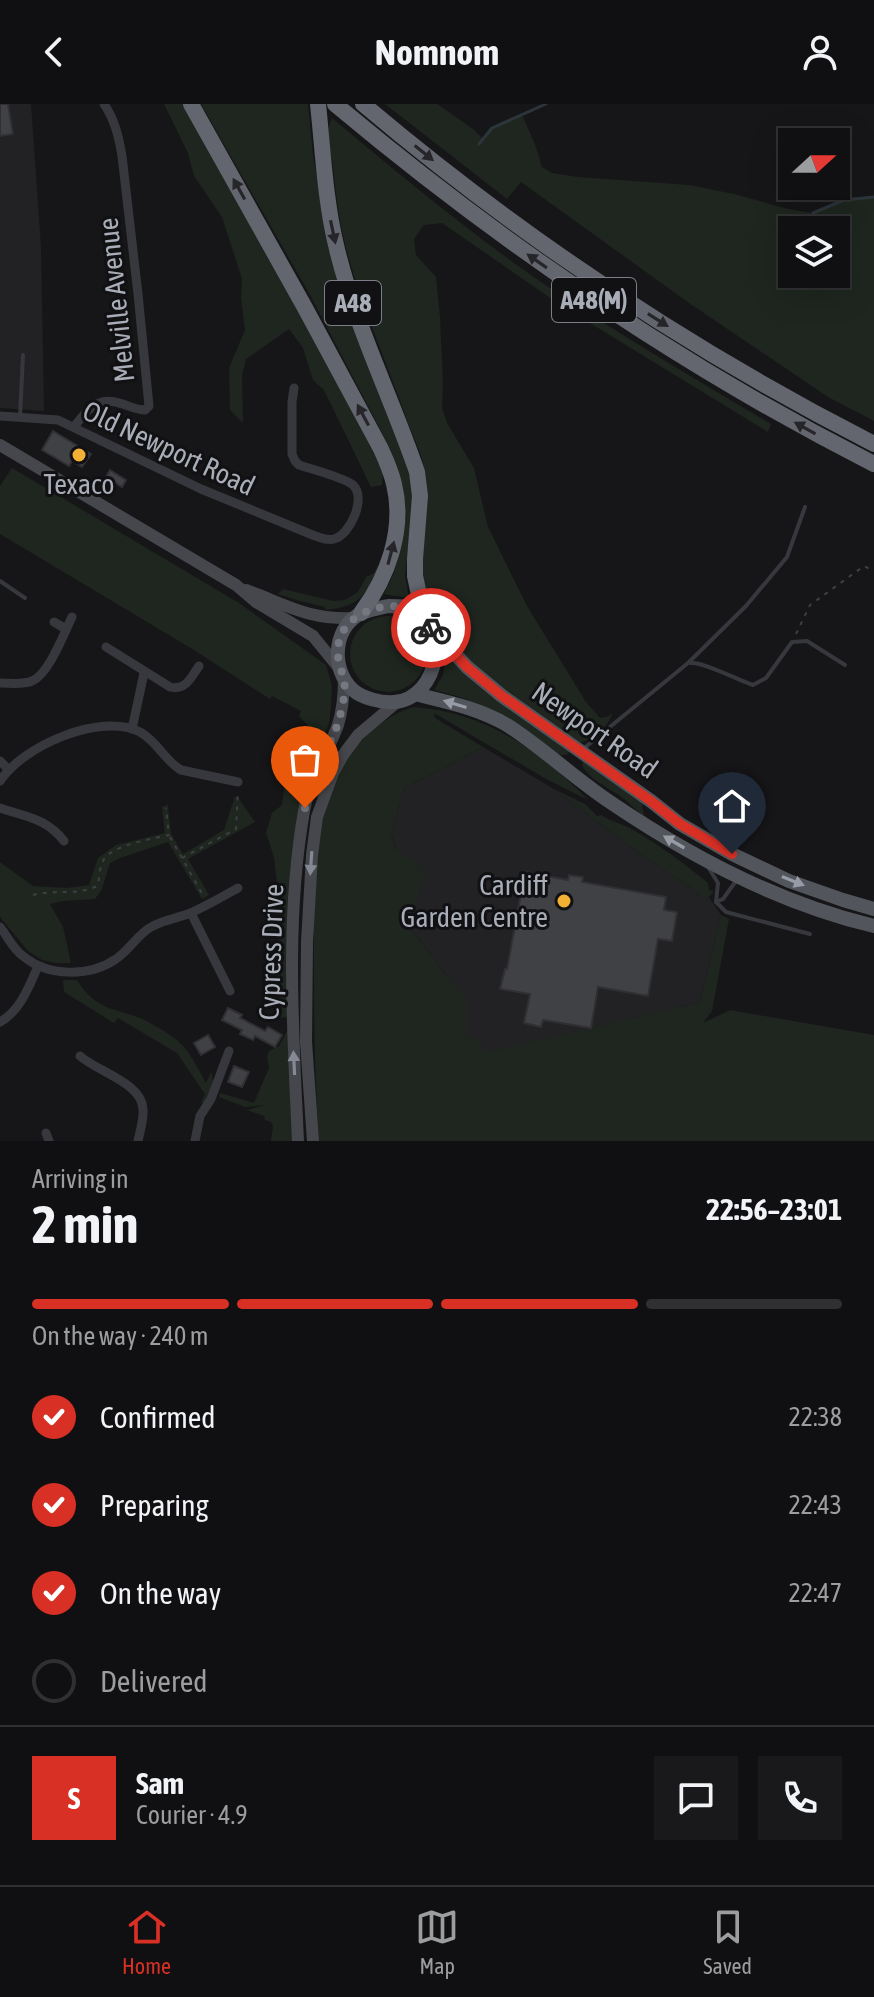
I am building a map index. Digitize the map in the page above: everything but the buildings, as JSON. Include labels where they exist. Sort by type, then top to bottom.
[{"type":"highway","name":"A48","points":[[191,104],[311,319],[391,471],[397,500],[395,539],[374,596],[357,615]]},
{"type":"highway","name":"A48","points":[[318,104],[330,217],[342,268],[417,472],[420,496],[415,576],[428,624]]},
{"type":"highway","name":"A48(M)","points":[[335,104],[430,182],[588,296],[735,388],[874,464]]},
{"type":"highway","name":"A48(M)","points":[[363,104],[484,200],[616,293],[751,377],[874,444]]},
{"type":"main road","points":[[388,606],[401,606],[428,624],[436,642],[434,665],[427,681],[415,694],[397,702],[379,701],[353,690],[342,672],[337,652],[344,628],[357,615],[388,606]]},
{"type":"main road","name":"Newport Road","points":[[428,624],[467,667],[502,696],[680,824],[732,854],[789,881],[874,909]]},
{"type":"main road","name":"Newport Road","points":[[415,694],[448,701],[497,720],[612,804],[698,856],[838,917],[874,926]]},
{"type":"street","name":"Melville Avenue","points":[[74,427],[84,413],[99,402],[115,401],[139,410],[149,406],[120,139],[104,104]]},
{"type":"street","name":"Old Newport Road","points":[[0,416],[50,419],[74,427],[201,489],[326,540],[342,535],[348,528],[359,500],[358,493],[353,485],[295,461],[292,454],[294,388]]},
{"type":"street","points":[[0,445],[236,585],[308,615],[328,618],[357,615]]},
{"type":"street","points":[[236,585],[256,602],[313,636],[342,672]]},
{"type":"street","points":[[0,683],[30,682],[37,678],[45,669],[72,617]]},
{"type":"street","points":[[54,622],[66,629]]},
{"type":"street","points":[[106,647],[144,673],[177,689],[185,685],[199,666]]},
{"type":"street","points":[[45,669],[54,676]]},
{"type":"street","name":"Cypress Drive","points":[[298,1141],[292,970],[298,858],[305,808],[341,713],[344,693],[342,672]]},
{"type":"street","points":[[132,729],[144,673]]},
{"type":"street","name":"Cypress Drive","points":[[313,1141],[306,1042],[307,942],[317,817],[343,755],[358,735],[397,702]]},
{"type":"street","points":[[0,781],[34,751],[65,736],[109,727],[132,729],[150,739],[173,766],[181,770],[238,782]]},
{"type":"street","points":[[0,761],[9,770]]},
{"type":"street","points":[[0,808],[42,821],[64,841]]},
{"type":"street","points":[[0,927],[16,950],[38,966],[73,972],[108,964],[125,953],[152,926],[191,913],[238,888]]},
{"type":"street","points":[[191,913],[230,991]]},
{"type":"street","points":[[0,1022],[5,1021],[27,993],[38,966]]},
{"type":"street","points":[[195,1141],[200,1116],[211,1099],[229,1051]]},
{"type":"street","points":[[80,1056],[137,1092],[144,1109],[138,1141]]},
{"type":"lane","points":[[20,417],[23,355]]},
{"type":"lane","points":[[566,770],[598,735],[688,663],[746,606],[787,557],[805,507]]},
{"type":"lane","points":[[0,581],[25,598]]},
{"type":"lane","points":[[688,663],[700,662],[753,685],[766,678],[792,642],[807,641],[845,665]]},
{"type":"lane","points":[[716,902],[723,899],[739,876],[732,854]]},
{"type":"lane","points":[[698,856],[718,883],[716,902]]},
{"type":"lane","points":[[716,902],[726,912],[810,934]]},
{"type":"path","points":[[792,642],[810,605],[864,566],[874,571]]},
{"type":"path","points":[[182,858],[236,829],[238,782]]},
{"type":"path","points":[[166,808],[169,835],[207,904]]},
{"type":"path","points":[[33,895],[92,889],[99,883],[107,854],[121,847],[169,835]]},
{"type":"shaded area","points":[[0,104],[31,104],[41,247],[44,411],[0,408]]},
{"type":"shaded area","points":[[164,104],[183,104],[228,182],[383,469],[382,485],[371,487],[324,390],[313,380],[303,348],[289,329],[246,359],[242,376],[243,423],[230,410],[229,368],[245,330],[242,279],[222,217],[194,176],[188,153]]},
{"type":"shaded area","points":[[201,104],[308,104],[313,155],[339,293],[409,469],[413,505],[405,576],[409,598],[384,594],[394,573],[401,540],[399,474],[390,448],[310,295]]},
{"type":"shaded area","points":[[385,104],[437,104],[483,139],[492,128],[522,115],[542,167],[552,173],[689,185],[813,213],[844,200],[874,197],[874,421],[828,397],[689,303],[521,182],[507,199]]},
{"type":"shaded area","points":[[332,118],[438,205],[535,278],[771,424],[768,432],[562,306],[442,223],[424,225],[414,239],[416,255],[436,277],[442,408],[447,423],[474,468],[488,527],[527,606],[586,702],[600,718],[612,713],[604,728],[583,742],[578,743],[480,671],[447,635],[427,597],[422,561],[423,463],[348,256],[329,142]]},
{"type":"shaded area","points":[[12,468],[239,603],[326,665],[332,686],[331,707],[329,723],[303,793],[287,1017],[278,1017],[280,983],[271,965],[280,954],[278,938],[261,933],[262,926],[273,919],[277,884],[274,857],[266,833],[272,813],[282,805],[285,783],[308,725],[299,717],[301,711],[272,696],[270,699],[0,534],[0,486]]},
{"type":"shaded area","points":[[383,558],[364,594],[350,605],[326,610],[325,607],[278,594],[283,589],[333,601],[345,600],[358,592],[366,577],[374,573]]},
{"type":"shaded area","points":[[388,616],[402,619],[415,627],[423,640],[426,654],[423,668],[415,681],[402,689],[388,692],[374,689],[361,681],[353,668],[350,654],[353,640],[361,627],[374,619]]},
{"type":"shaded area","points":[[446,655],[489,695],[570,752],[558,755],[485,707],[434,690],[443,675]]},
{"type":"shaded area","points":[[413,707],[439,710],[487,725],[551,765],[588,800],[434,713],[435,718],[483,747],[404,788],[391,833],[395,848],[426,869],[414,909],[405,907],[405,921],[447,977],[466,996],[466,1037],[478,1039],[488,1052],[700,1002],[721,915],[729,919],[712,1011],[703,1023],[730,1010],[874,1035],[874,1141],[319,1141],[314,922],[322,818],[337,773],[351,752],[380,724]]},
{"type":"shaded area","name":"Cardiff Garden Centre","points":[[483,747],[554,789],[647,859],[699,893],[697,897],[709,897],[721,915],[700,1002],[488,1053],[466,1037],[466,996],[447,977],[405,921],[405,907],[414,909],[391,833],[404,788]]},
{"type":"shaded area","points":[[583,761],[644,804],[644,815],[648,819],[590,775],[582,765]]},
{"type":"shaded area","points":[[554,789],[585,804],[597,816],[627,827],[654,843],[708,883],[709,890],[714,891],[707,898],[697,897],[699,893],[647,859]]},
{"type":"shaded area","points":[[235,796],[255,822],[188,859],[209,895],[202,899],[168,842],[110,863],[102,889],[95,899],[50,904],[63,927],[71,963],[42,960],[28,951],[0,917],[0,862],[33,886],[67,888],[89,885],[98,858],[116,845],[165,833],[162,807],[168,805],[171,834],[183,854],[224,830]]},
{"type":"shaded area","points":[[63,980],[77,980],[98,1002],[144,1020],[178,1041],[206,1083],[211,1072],[211,1088],[203,1103],[205,1094],[177,1053],[118,1018],[114,1023],[64,992]]},
{"type":"shaded area","points":[[288,1029],[294,1141],[271,1141],[271,1122],[247,1110],[265,1105],[245,1107],[219,1097],[220,1093],[254,1103],[269,1068],[269,1051],[279,1046]]},
{"type":"waterway","points":[[479,144],[492,128],[546,104]]},
{"type":"waterway","points":[[813,213],[844,200],[874,197]]},
{"type":"way so far","points":[[305,808],[341,713],[344,677],[337,652],[344,628],[361,613],[388,606],[415,611],[431,628]]},
{"type":"place","name":"Texaco","points":[[79,455]]},
{"type":"place","name":"Cardiff Garden Centre","points":[[564,901]]},
{"type":"route","points":[[431,628],[467,667],[502,696],[680,824],[732,854]]}]
